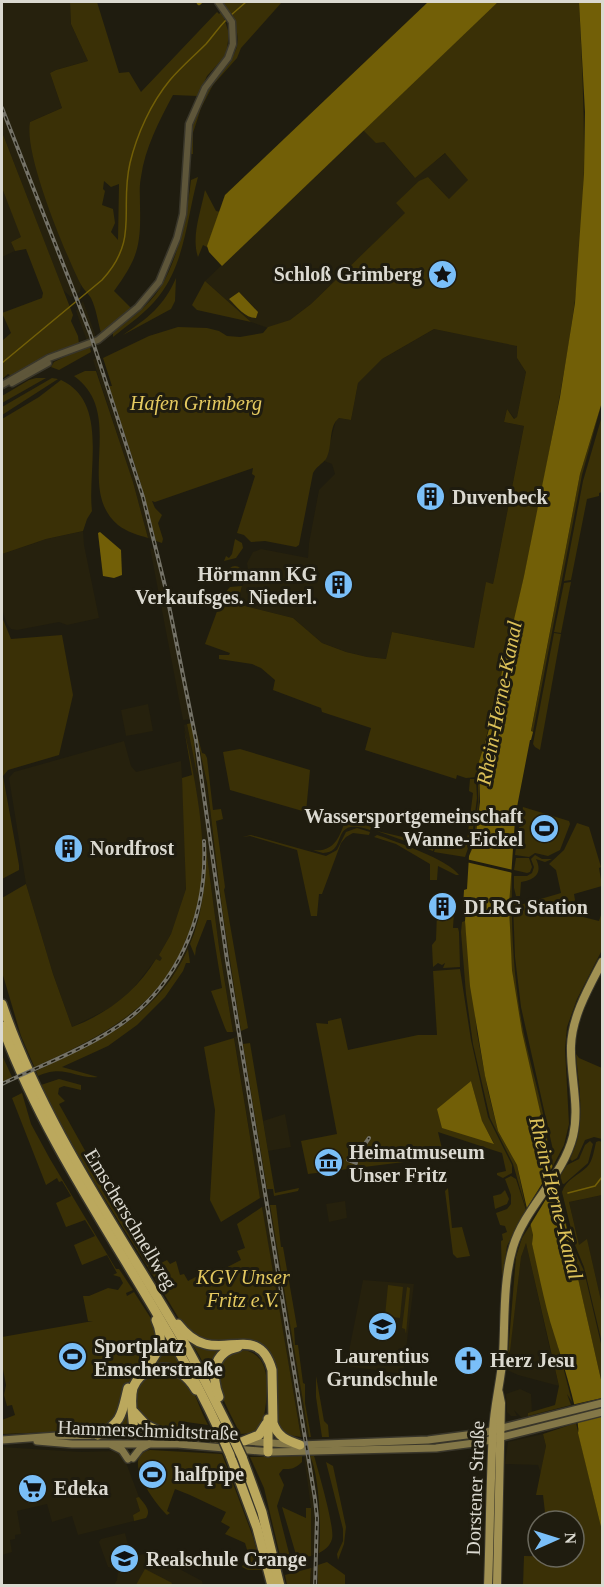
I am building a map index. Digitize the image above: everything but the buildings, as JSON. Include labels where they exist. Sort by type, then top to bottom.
[{"type":"highway","name":"Emscherschnellweg","points":[[2,1004],[23,1060],[49,1116],[204,1379],[230,1431],[262,1512],[276,1582]]},
{"type":"highway","name":"Emscherschnellweg","points":[[2,1026],[14,1061],[60,1152],[198,1384],[230,1455],[272,1567]]},
{"type":"highway","points":[[98,1435],[117,1423],[132,1380],[152,1362],[159,1350],[160,1329],[149,1307],[147,1296]]},
{"type":"highway","points":[[164,1310],[174,1317],[186,1333],[195,1340],[210,1345],[250,1344],[267,1356],[272,1370],[270,1420],[263,1432],[244,1441]]},
{"type":"highway","points":[[230,1431],[214,1376],[216,1362],[229,1349],[241,1346],[251,1348],[264,1358],[270,1378],[270,1448]]},
{"type":"highway","points":[[131,1439],[132,1396],[136,1382],[145,1373],[166,1368],[180,1372],[191,1382],[219,1430]]},
{"type":"highway","points":[[126,1398],[131,1439]]},
{"type":"highway","points":[[133,1410],[142,1422],[165,1434]]},
{"type":"highway","points":[[270,1420],[281,1437],[300,1445]]},
{"type":"main road","name":"Dorstener Straße","points":[[497,1586],[495,1402],[499,1394],[510,1257],[515,1240],[569,1148],[575,1122],[571,1047],[573,1026],[603,962]]},
{"type":"main road","points":[[270,1448],[466,1436],[603,1403]]},
{"type":"main road","points":[[270,1448],[429,1448],[466,1445],[603,1412]]},
{"type":"main road","name":"Hammerschmidtstraße","points":[[22,1439],[64,1443],[106,1443],[165,1434],[244,1441],[270,1448]]},
{"type":"main road","name":"Hammerschmidtstraße","points":[[2,1440],[98,1435],[150,1443],[270,1448]]},
{"type":"main road","name":"Dorstener Straße","points":[[488,1586],[496,1439]]},
{"type":"main road","points":[[106,1443],[122,1450],[131,1459],[140,1449],[150,1443]]},
{"type":"street","points":[[2,388],[73,349],[98,340],[138,307],[153,291],[164,272],[183,214],[188,128],[204,88],[230,55],[234,41],[233,27],[225,9],[218,2]]},
{"type":"shaded area","points":[[2,2],[70,2],[71,24],[88,61],[50,73],[62,108],[30,122],[57,227],[81,285],[80,292],[71,297],[63,290],[2,132]]},
{"type":"shaded area","points":[[363,130],[376,142],[384,142],[414,177],[446,153],[469,180],[449,199],[428,177],[406,213],[311,304],[290,320],[268,328],[251,322],[205,281]]},
{"type":"shaded area","points":[[2,188],[22,237],[11,242],[15,251],[2,257]]},
{"type":"shaded area","points":[[83,301],[96,337],[87,341],[76,311]]},
{"type":"shaded area","name":"Schloß Grimberg","points":[[434,329],[516,345],[517,358],[526,372],[517,417],[515,419],[507,409],[504,422],[524,426],[493,584],[486,583],[474,648],[392,632],[386,659],[367,657],[322,643],[293,618],[237,604],[242,586],[249,576],[247,563],[253,552],[261,549],[308,558],[319,490],[335,474],[332,464],[324,461],[336,420],[339,418],[351,420],[358,383],[382,359]]},
{"type":"shaded area","points":[[99,356],[156,541],[148,538],[133,482],[93,360]]},
{"type":"shaded area","points":[[83,531],[99,618],[67,625],[59,622],[17,630],[11,629],[2,610],[2,554],[46,539]]},
{"type":"shaded area","points":[[150,548],[158,551],[160,557],[193,719],[183,720]]},
{"type":"shaded area","points":[[148,704],[153,731],[126,736],[121,710]]},
{"type":"shaded area","points":[[192,723],[194,723],[199,754],[202,754],[241,1031],[233,1032],[206,848],[201,911],[190,944],[188,938],[196,914],[202,877],[198,807],[184,725],[187,724],[197,771]]},
{"type":"shaded area","points":[[124,741],[131,766],[136,772],[181,761],[186,889],[171,934],[159,955],[163,957],[160,961],[156,959],[132,990],[112,1007],[72,1027],[53,974],[26,884],[9,778],[14,772]]},
{"type":"shaded area","points":[[186,943],[188,949],[176,971],[158,995],[137,1016],[100,1041],[36,1071],[34,1067],[83,1045],[115,1027],[178,958]]},
{"type":"shaded area","points":[[242,1036],[268,1197],[260,1198],[234,1037]]},
{"type":"shaded area","points":[[285,1114],[291,1147],[268,1151],[263,1121]]},
{"type":"shaded area","points":[[602,1195],[602,1305],[587,1240],[579,1246],[569,1202]]},
{"type":"shaded area","points":[[345,1201],[347,1218],[329,1222],[326,1204]]},
{"type":"shaded area","points":[[270,1205],[309,1437],[301,1437],[263,1217],[262,1207]]},
{"type":"shaded area","points":[[526,1242],[559,1386],[507,1370],[521,1257]]},
{"type":"shaded area","name":"Laurentius Grundschule","points":[[363,1280],[414,1284],[403,1374],[346,1366]]},
{"type":"shaded area","points":[[520,1389],[531,1394],[532,1412],[522,1418],[514,1410],[517,1416],[511,1416],[507,1412],[506,1394]]},
{"type":"shaded area","points":[[543,1434],[546,1446],[541,1474],[538,1465],[505,1464],[508,1442]]},
{"type":"shaded area","points":[[2,1447],[80,1452],[117,1451],[125,1460],[139,1497],[137,1499],[140,1511],[133,1515],[134,1521],[78,1535],[72,1516],[52,1522],[47,1504],[17,1511],[21,1534],[15,1535],[15,1539],[10,1540],[12,1552],[2,1555]]},
{"type":"shaded area","points":[[304,1456],[310,1456],[312,1460],[319,1510],[319,1553],[311,1556],[311,1508]]},
{"type":"shaded area","name":"Realschule Crange","points":[[125,1533],[129,1549],[139,1555],[144,1554],[146,1560],[170,1564],[202,1581],[203,1585],[114,1585],[118,1570],[108,1567],[99,1542],[101,1539]]},
{"type":"shaded area","points":[[318,1565],[318,1585],[310,1586],[311,1568]]},
{"type":"green space","points":[[70,2],[97,2],[119,73],[129,72],[141,92],[217,12],[219,14],[222,11],[229,34],[226,55],[207,76],[198,96],[173,95],[153,135],[140,181],[139,242],[133,260],[114,291],[131,308],[121,319],[101,333],[93,302],[73,268],[47,202],[39,179],[30,137],[30,122],[62,108],[50,73],[88,61],[71,24]],"holes":[[[104,181],[111,187],[119,184],[118,240],[111,232],[115,223],[113,209],[102,205],[105,191]]]},
{"type":"green space","points":[[222,2],[282,2],[241,48],[237,58],[213,85],[201,108],[193,133],[193,154],[188,154],[192,127],[200,104],[214,79],[231,60],[237,45],[238,36],[235,26]]},
{"type":"green space","name":"Hafen Grimberg","points":[[498,2],[579,2],[584,122],[583,212],[575,302],[561,391],[516,613],[481,759],[477,828],[474,842],[469,856],[474,839],[478,777],[466,778],[457,775],[456,779],[365,750],[371,728],[322,712],[321,708],[273,690],[275,680],[261,668],[252,664],[219,659],[219,655],[230,653],[205,644],[223,595],[230,587],[242,586],[237,604],[293,618],[322,643],[346,652],[386,659],[392,632],[474,648],[486,582],[493,584],[524,426],[504,422],[507,409],[514,419],[517,417],[526,372],[517,358],[517,346],[434,329],[382,359],[358,383],[351,420],[339,418],[333,426],[326,459],[313,473],[299,545],[296,547],[265,541],[251,542],[244,535],[237,533],[255,476],[252,474],[253,468],[155,502],[152,501],[162,515],[158,523],[163,539],[162,543],[156,541],[140,481],[109,386],[112,386],[103,358],[149,336],[178,327],[207,328],[227,336],[240,337],[263,333],[268,327],[290,320],[311,304],[405,213],[396,203],[419,181],[428,177],[449,199],[468,180],[445,153],[415,178],[384,142],[376,143],[363,130]]},
{"type":"green space","points":[[2,132],[73,315],[71,321],[79,344],[47,354],[15,375],[8,374],[2,379],[2,341],[11,333],[2,313],[42,298],[43,293],[26,249],[15,251],[11,242],[21,237],[2,188]]},
{"type":"green space","points":[[198,177],[180,254],[168,283],[138,318],[113,337],[113,333],[150,301],[167,276],[181,236],[191,180]]},
{"type":"green space","points":[[205,190],[216,211],[221,212],[207,247],[203,245],[198,257],[196,233]]},
{"type":"green space","points":[[176,278],[175,301],[171,309],[123,335],[161,304]]},
{"type":"green space","points":[[205,281],[251,322],[197,310],[192,305]]},
{"type":"green space","points":[[83,348],[90,348],[91,352],[59,370],[51,367],[54,362]]},
{"type":"green space","points":[[85,371],[96,371],[133,482],[148,538],[118,525],[106,510],[100,491],[100,430],[97,410],[89,392],[74,376]]},
{"type":"green space","points":[[36,378],[46,378],[2,403],[2,396]]},
{"type":"green space","points":[[52,378],[58,379],[2,415],[2,407]]},
{"type":"green space","points":[[61,380],[76,390],[91,420],[93,438],[92,511],[83,531],[46,539],[2,554],[2,419],[39,397]]},
{"type":"green space","points":[[602,402],[582,475],[533,732],[531,732],[580,474]]},
{"type":"green space","points":[[602,416],[602,492],[599,496],[587,499],[571,580],[564,581],[583,481]]},
{"type":"green space","points":[[235,539],[242,543],[243,548],[236,558],[224,561],[226,556],[229,558],[232,554]]},
{"type":"green space","points":[[232,566],[238,566],[242,573],[238,580],[232,580],[228,576],[228,570]]},
{"type":"green space","points":[[571,582],[561,633],[554,632],[564,583]]},
{"type":"green space","points":[[2,617],[11,639],[62,635],[73,695],[59,755],[8,770],[3,776],[19,870],[2,879]]},
{"type":"green space","points":[[554,633],[561,634],[540,750],[533,744]]},
{"type":"green space","points":[[192,723],[197,774],[187,724]]},
{"type":"green space","points":[[194,723],[202,753],[207,758],[213,810],[221,809],[223,819],[216,821],[224,890],[248,1028],[241,1031],[222,908],[207,783]]},
{"type":"green space","points":[[184,728],[199,807],[203,861],[196,913],[188,938],[174,965],[146,1000],[112,1027],[74,1049],[33,1068],[2,972],[2,898],[26,884],[53,974],[72,1027],[109,1008],[130,991],[156,959],[160,961],[162,958],[159,955],[171,934],[186,889],[182,778],[192,775]]},
{"type":"green space","points":[[240,749],[310,770],[306,812],[230,790],[223,752]]},
{"type":"green space","points":[[470,779],[476,779],[477,798],[472,837],[465,857],[434,852],[436,845],[451,849],[461,848],[467,840],[473,793],[469,791]]},
{"type":"green space","points":[[523,807],[569,821],[570,824],[560,850],[548,856],[535,853],[529,857],[515,855],[516,847],[520,844],[516,842],[519,827],[524,826],[519,823]]},
{"type":"green space","points":[[346,818],[371,827],[370,830],[357,827],[344,831],[331,851],[323,853],[312,850],[326,849],[331,846],[339,837]]},
{"type":"green space","points":[[577,823],[589,827],[601,867],[599,868],[602,886],[574,894],[574,903],[569,904],[567,913],[599,921],[602,912],[602,950],[577,999],[567,1027],[565,1049],[569,1124],[564,1145],[553,1166],[551,1158],[553,1150],[521,1007],[515,957],[513,903],[520,899],[520,905],[561,893],[556,870],[549,864],[564,850]]},
{"type":"green space","points":[[357,828],[370,832],[369,835],[353,833],[341,843],[322,894],[319,894],[317,916],[311,916],[297,850],[250,836],[242,837],[251,835],[326,856],[337,850],[346,832]]},
{"type":"green space","points":[[377,831],[420,841],[420,843],[434,847],[433,851]]},
{"type":"green space","points":[[377,835],[433,857],[459,875],[438,866],[437,880],[430,880],[430,864],[396,844],[374,837]]},
{"type":"green space","points":[[205,840],[233,1032],[227,1032],[211,991],[222,988],[211,920],[207,920],[195,956],[190,944],[195,932],[203,894]]},
{"type":"green space","points":[[535,855],[542,859],[552,859],[545,862],[536,859],[538,872],[534,878],[521,882],[520,896],[516,896],[514,876],[527,876],[532,873],[534,867],[531,859]]},
{"type":"green space","points":[[516,858],[529,858],[532,867],[530,872],[514,870]]},
{"type":"green space","points":[[510,873],[512,873],[512,933],[517,994],[539,1094],[549,1155],[525,1051],[514,988],[511,959]]},
{"type":"green space","points":[[437,912],[454,912],[453,928],[458,928],[459,932],[460,967],[443,968],[445,963],[442,965],[438,963],[433,967],[432,945],[436,940]]},
{"type":"green space","points":[[465,921],[477,1033],[488,1091],[498,1131],[517,1165],[526,1209],[513,1164],[490,1118],[473,1044],[461,932],[462,922]]},
{"type":"green space","points":[[188,949],[190,963],[186,963],[165,997],[137,1025],[108,1046],[62,1067],[98,1077],[55,1071],[38,1076],[36,1071],[104,1037],[143,1010],[175,973]]},
{"type":"green space","points":[[460,969],[471,1040],[488,1117],[512,1165],[512,1173],[503,1178],[497,1175],[497,1173],[506,1171],[502,1153],[438,1132],[444,1157],[308,1174],[301,1141],[337,1134],[316,1023],[328,1024],[328,1021],[341,1018],[348,1050],[418,1035],[437,1035],[433,971]],"holes":[[[471,1081],[482,1122],[494,1143],[438,1109]]]},
{"type":"green space","points":[[234,1038],[260,1198],[221,1222],[210,1200],[215,1110],[204,1047]]},
{"type":"green space","points":[[250,1043],[275,1193],[299,1188],[298,1191],[274,1196],[273,1189],[267,1189],[243,1044]]},
{"type":"green space","points":[[576,1054],[579,1058],[602,1068],[602,1139],[594,1137],[585,1140],[577,1158],[572,1161],[570,1159],[579,1133],[580,1121]]},
{"type":"green space","points":[[2,1055],[12,1077],[2,1082]]},
{"type":"green space","name":"KGV Unser Fritz e.V.","points":[[59,1079],[81,1085],[81,1090],[64,1086],[59,1088],[58,1094],[65,1101],[59,1104],[119,1208],[126,1227],[148,1261],[155,1263],[160,1261],[157,1265],[167,1260],[170,1264],[176,1261],[180,1275],[184,1274],[188,1281],[207,1271],[210,1276],[241,1260],[237,1251],[245,1248],[237,1224],[262,1207],[301,1437],[288,1435],[277,1426],[273,1363],[244,1340],[209,1341],[193,1335],[181,1322],[155,1279],[162,1274],[161,1272],[154,1277],[53,1110],[41,1085]]},
{"type":"green space","points":[[22,1093],[31,1124],[50,1159],[116,1269],[119,1269],[133,1290],[126,1293],[127,1296],[134,1292],[153,1326],[171,1344],[208,1425],[179,1421],[177,1432],[108,1432],[101,1430],[2,1434],[2,1420],[15,1415],[12,1405],[7,1406],[4,1395],[6,1385],[2,1364],[2,1337],[93,1321],[88,1321],[83,1296],[89,1296],[108,1288],[118,1290],[123,1283],[120,1277],[113,1275],[117,1273],[107,1255],[82,1265],[74,1245],[95,1236],[85,1220],[66,1227],[56,1203],[71,1196],[62,1181],[59,1182],[57,1178],[46,1185],[12,1098]]},
{"type":"green space","points":[[590,1141],[593,1144],[588,1163],[564,1184],[559,1183],[557,1181],[567,1165],[579,1159],[585,1145]]},
{"type":"green space","points":[[596,1142],[602,1142],[602,1195],[569,1202],[579,1245],[587,1239],[602,1305],[602,1343],[584,1267],[575,1245],[562,1192],[570,1180],[589,1165]]},
{"type":"green space","points":[[511,1176],[516,1179],[526,1210],[507,1246],[502,1280],[501,1241],[503,1240],[502,1234],[507,1232],[505,1226],[500,1225],[496,1213],[507,1209],[511,1204],[511,1195],[505,1179]]},
{"type":"green space","points":[[556,1183],[571,1243],[584,1271],[602,1348],[602,1384]]},
{"type":"green space","points":[[448,1188],[452,1228],[462,1227],[470,1256],[457,1258],[453,1254],[445,1191]]},
{"type":"green space","points":[[505,1190],[509,1199],[507,1204],[495,1209],[493,1196]]},
{"type":"green space","points":[[270,1205],[276,1205],[281,1247],[283,1247],[297,1327],[294,1328],[295,1345],[298,1345],[305,1384],[305,1403],[311,1437],[309,1437]]},
{"type":"green space","points":[[531,1224],[532,1244],[572,1402],[567,1394],[571,1405],[528,1416],[528,1413],[555,1405],[559,1386],[526,1243],[521,1257],[508,1354],[516,1257],[522,1238]]},
{"type":"green space","points":[[388,1285],[403,1287],[400,1318],[385,1316]]},
{"type":"green space","points":[[407,1287],[410,1288],[406,1334],[405,1329],[402,1328]]},
{"type":"green space","points":[[189,1339],[224,1350],[212,1381],[199,1355]]},
{"type":"green space","points":[[238,1350],[250,1352],[259,1358],[264,1367],[266,1404],[262,1427],[254,1433],[240,1434],[226,1406],[219,1385],[220,1365],[226,1356]]},
{"type":"green space","points":[[316,1376],[329,1437],[322,1437],[316,1397]]},
{"type":"green space","points":[[576,1423],[602,1531],[602,1585],[523,1586],[524,1556],[526,1556],[526,1569],[586,1569],[586,1509],[545,1509],[543,1495],[536,1495],[546,1446],[543,1434]]},
{"type":"green space","points":[[150,1450],[222,1454],[253,1537],[262,1570],[248,1570],[242,1567],[248,1553],[245,1543],[225,1534],[230,1527],[221,1522],[226,1512],[175,1489],[167,1511],[170,1513],[167,1515],[162,1510],[149,1492],[139,1471],[138,1461],[141,1454]]},
{"type":"green space","points":[[302,1456],[300,1464],[293,1468],[283,1469],[279,1474],[284,1485],[277,1506],[291,1561],[282,1564],[264,1488],[250,1457]]},
{"type":"green space","points":[[310,1456],[314,1456],[315,1459],[332,1533],[330,1544],[319,1553],[318,1490]]},
{"type":"green space","points":[[326,1462],[333,1466],[346,1527],[344,1544],[338,1560],[337,1554],[343,1541],[343,1529]]},
{"type":"green space","points":[[139,1497],[147,1507],[148,1515],[146,1518],[134,1521],[133,1515],[140,1511],[136,1498]]},
{"type":"green space","points":[[282,1507],[306,1518],[306,1508],[311,1508],[311,1556],[297,1558]]},
{"type":"green space","points":[[327,1562],[345,1575],[345,1585],[318,1585],[318,1565]]},
{"type":"green space","points":[[311,1568],[310,1585],[287,1585],[285,1575]]},
{"type":"green space","points":[[145,1569],[172,1583],[171,1585],[136,1585]]},
{"type":"water","points":[[428,2],[498,2],[222,266],[209,252],[207,246],[225,195]]},
{"type":"water","name":"Rhein-Herne-Kanal","points":[[579,2],[602,2],[602,402],[580,474],[531,731],[533,732],[517,807],[519,810],[517,820],[515,820],[509,906],[512,970],[522,1032],[602,1384],[602,1531],[578,1433],[576,1412],[543,1293],[517,1165],[498,1131],[485,1076],[470,986],[466,909],[463,908],[469,856],[475,842],[480,802],[479,762],[488,733],[524,576],[560,397],[575,303],[584,174],[585,112]]},
{"type":"water","points":[[239,292],[258,312],[256,318],[245,314],[229,299]]},
{"type":"water","points":[[100,532],[121,550],[122,575],[114,578],[103,576],[98,533]]},
{"type":"water","points":[[471,1081],[482,1121],[494,1144],[442,1128],[437,1109]]},
{"type":"pier","points":[[466,859],[513,870],[513,873],[466,862]]},
{"type":"pier","points":[[553,1166],[557,1181],[529,1227],[525,1211]]},
{"type":"pier","points":[[602,1398],[602,1416],[575,1423],[573,1415],[582,1412],[573,1414],[571,1405]]},
{"type":"waterway","points":[[230,16],[246,2]]},
{"type":"waterway","points":[[2,363],[102,280],[114,265],[125,237],[127,180],[130,163],[146,119],[170,80],[227,19]]},
{"type":"waterway","name":"Rhein-Herne-Kanal","points":[[568,1193],[595,1186],[602,1177]]},
{"type":"railway","points":[[2,108],[90,333],[143,497],[165,586],[196,740],[227,960],[315,1499],[317,1518],[315,1586]]},
{"type":"railway","points":[[2,1084],[96,1040],[133,1015],[153,996],[170,974],[184,950],[194,924],[204,870],[204,841]]},
{"type":"railway","points":[[358,1154],[369,1138]]},
{"type":"railway","points":[[348,1160],[356,1163]]},
{"type":"place","name":"Schloß Grimberg","points":[[443,274]]},
{"type":"place","name":"Duvenbeck","points":[[431,497]]},
{"type":"place","name":"Hörmann KG Verkaufsges. Niederl.","points":[[338,585]]},
{"type":"place","name":"Wassersportgemeinschaft Wanne-Eickel","points":[[544,828]]},
{"type":"place","name":"Nordfrost","points":[[69,848]]},
{"type":"place","name":"DLRG Station","points":[[443,907]]},
{"type":"place","name":"Heimatmuseum Unser Fritz","points":[[328,1163]]},
{"type":"place","name":"Laurentius Grundschule","points":[[382,1326]]},
{"type":"place","name":"Sportplatz Emscherstraße","points":[[73,1357]]},
{"type":"place","name":"Herz Jesu","points":[[469,1360]]},
{"type":"place","name":"halfpipe","points":[[153,1474]]},
{"type":"place","name":"Edeka","points":[[33,1488]]},
{"type":"place","name":"Realschule Crange","points":[[125,1559]]}]
